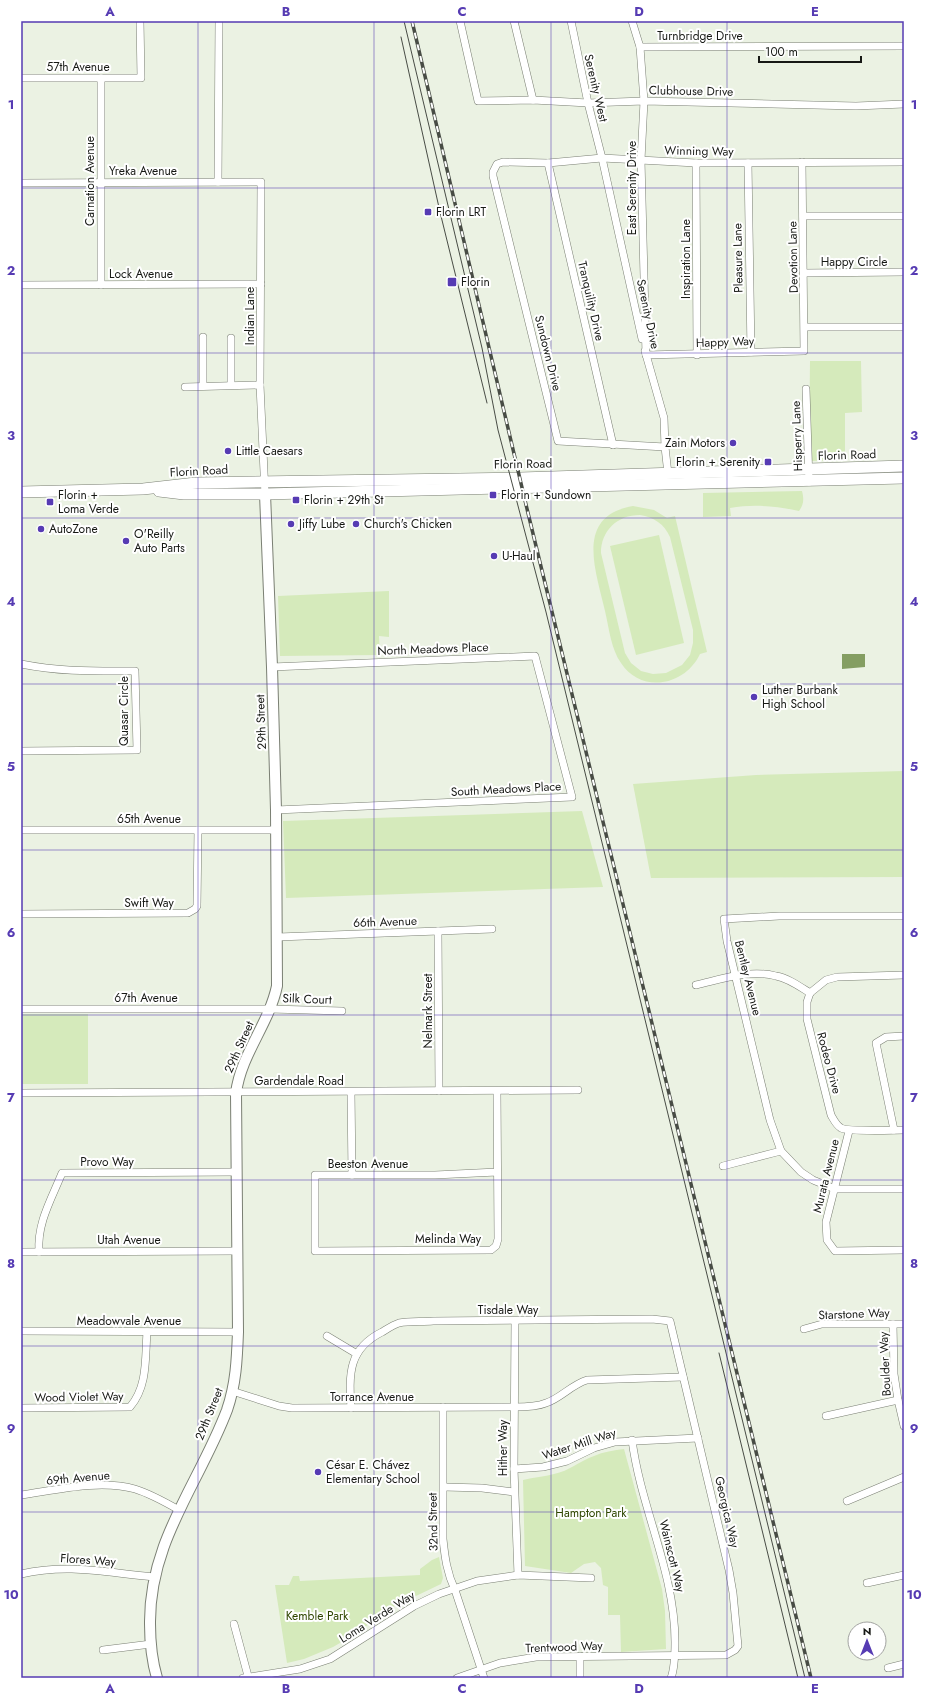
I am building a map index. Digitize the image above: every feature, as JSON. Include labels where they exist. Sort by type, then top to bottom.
[{"type":"main road","name":"Florin Road","points":[[21,492],[142,489],[190,483],[668,474],[904,466]]},
{"type":"main road","points":[[655,485],[668,474]]},
{"type":"main road","name":"Florin Road","points":[[142,489],[184,494],[265,494],[809,482],[904,478]]},
{"type":"street","name":"57th Avenue","points":[[21,78],[141,78],[140,21]]},
{"type":"street","points":[[218,182],[219,21]]},
{"type":"street","name":"Clubhouse Drive","points":[[460,21],[478,101],[533,100],[588,103],[644,101],[856,106],[904,104]]},
{"type":"street","points":[[514,21],[533,100]]},
{"type":"street","name":"Serenity West","points":[[571,21],[588,103],[602,158]]},
{"type":"street","name":"East Serenity Drive","points":[[632,21],[640,47],[644,101],[642,160],[646,355]]},
{"type":"street","name":"Turnbridge Drive","points":[[640,47],[904,46]]},
{"type":"street","name":"Carnation Avenue","points":[[101,78],[101,285]]},
{"type":"street","name":"Winning Way","points":[[495,167],[502,162],[548,163],[602,158],[696,163],[904,162]]},
{"type":"street","name":"Serenity Drive","points":[[602,158],[646,355],[664,418],[668,474]]},
{"type":"street","name":"Devotion Lane","points":[[802,162],[805,327],[804,351]]},
{"type":"street","name":"Tranquility Drive","points":[[548,163],[613,445]]},
{"type":"street","name":"Inspiration Lane","points":[[696,163],[698,355]]},
{"type":"street","name":"Pleasure Lane","points":[[748,163],[751,352]]},
{"type":"street","name":"Sundown Drive","points":[[495,167],[493,176],[558,442],[665,447]]},
{"type":"street","name":"Yreka Avenue","points":[[21,183],[218,182]]},
{"type":"street","name":"Indian Lane","points":[[218,182],[261,182],[260,385],[265,494]]},
{"type":"street","points":[[803,216],[904,216]]},
{"type":"street","name":"Happy Circle","points":[[804,273],[904,272]]},
{"type":"street","name":"Lock Avenue","points":[[21,286],[261,284]]},
{"type":"street","points":[[805,327],[904,327]]},
{"type":"street","points":[[203,337],[203,386]]},
{"type":"street","points":[[231,338],[231,385]]},
{"type":"street","name":"Happy Way","points":[[646,355],[698,355],[804,351]]},
{"type":"street","points":[[185,387],[260,385]]},
{"type":"street","name":"Hisperry Lane","points":[[806,389],[809,482]]},
{"type":"street","name":"29th Street","points":[[157,1678],[151,1644],[150,1611],[154,1577],[161,1552],[179,1510],[222,1423],[232,1391],[236,1370],[238,1332],[236,1093],[242,1067],[271,1009],[278,986],[276,810],[265,494]]},
{"type":"street","name":"North Meadows Place","points":[[272,667],[535,656],[550,714]]},
{"type":"street","name":"Quasar Circle","points":[[21,664],[69,671],[135,671],[137,750],[21,751]]},
{"type":"street","name":"South Meadows Place","points":[[276,810],[572,797],[550,714]]},
{"type":"street","name":"65th Avenue","points":[[21,830],[276,830]]},
{"type":"street","name":"Swift Way","points":[[21,914],[188,914],[193,912],[197,906],[198,892],[198,830]]},
{"type":"street","name":"Bentley Avenue","points":[[835,1189],[813,1180],[801,1172],[781,1151],[770,1120],[736,975],[726,941],[724,920],[779,916],[904,916]]},
{"type":"street","name":"66th Avenue","points":[[278,936],[492,928]]},
{"type":"street","name":"Nelmark Street","points":[[438,931],[439,1091]]},
{"type":"street","points":[[696,985],[736,975],[762,974],[777,976],[794,983],[810,993],[826,980],[837,977],[904,975]]},
{"type":"street","name":"Rodeo Drive","points":[[810,993],[807,1002],[806,1019],[831,1115],[839,1127],[849,1131]]},
{"type":"street","name":"67th Avenue","points":[[21,1009],[271,1009]]},
{"type":"street","name":"Silk Court","points":[[271,1009],[342,1011]]},
{"type":"street","points":[[894,1130],[876,1043],[886,1037],[904,1036]]},
{"type":"street","name":"Gardendale Road","points":[[21,1093],[578,1090]]},
{"type":"street","name":"Melinda Way","points":[[315,1251],[491,1250],[496,1246],[498,1239],[497,1091]]},
{"type":"street","points":[[351,1092],[352,1175]]},
{"type":"street","points":[[849,1131],[904,1130]]},
{"type":"street","name":"Murata Avenue","points":[[849,1131],[826,1222],[827,1240],[835,1250],[904,1250]]},
{"type":"street","points":[[723,1166],[781,1151]]},
{"type":"street","name":"Provo Way","points":[[39,1252],[39,1235],[42,1221],[62,1173],[236,1172]]},
{"type":"street","name":"Beeston Avenue","points":[[315,1251],[315,1175],[435,1175],[497,1172]]},
{"type":"street","points":[[835,1189],[904,1189]]},
{"type":"street","name":"Utah Avenue","points":[[21,1252],[237,1250]]},
{"type":"street","name":"Tisdale Way","points":[[351,1408],[350,1371],[357,1354],[367,1341],[399,1324],[433,1321],[652,1319],[670,1321]]},
{"type":"street","name":"Hither Way","points":[[515,1321],[514,1492],[518,1575]]},
{"type":"street","name":"Georgica Way","points":[[670,1321],[729,1570],[733,1593],[738,1646],[735,1650],[726,1655],[674,1655]]},
{"type":"street","name":"Starstone Way","points":[[804,1329],[822,1324],[904,1324]]},
{"type":"street","name":"Boulder Way","points":[[893,1324],[894,1374],[904,1426]]},
{"type":"street","name":"Meadowvale Avenue","points":[[21,1331],[238,1332]]},
{"type":"street","name":"Wood Violet Way","points":[[21,1408],[130,1407],[138,1398],[144,1374],[147,1332]]},
{"type":"street","points":[[326,1336],[357,1354]]},
{"type":"street","name":"Torrance Avenue","points":[[232,1391],[279,1406],[351,1408],[514,1407],[534,1406],[545,1403],[578,1383],[587,1380],[683,1377]]},
{"type":"street","points":[[826,1416],[898,1400]]},
{"type":"street","name":"32nd Street","points":[[443,1407],[444,1552],[449,1577],[455,1590],[480,1670],[484,1678]]},
{"type":"street","name":"Water Mill Way","points":[[514,1469],[542,1468],[567,1461],[594,1448],[615,1442],[698,1438]]},
{"type":"street","name":"Wainscott Way","points":[[632,1440],[637,1467],[669,1585],[674,1616],[674,1655],[671,1678]]},
{"type":"street","points":[[846,1501],[904,1477]]},
{"type":"street","name":"69th Avenue","points":[[21,1495],[93,1485],[119,1486],[147,1493],[179,1510]]},
{"type":"street","points":[[444,1487],[482,1488],[514,1492]]},
{"type":"street","name":"Flores Way","points":[[21,1574],[46,1570],[81,1568],[154,1577]]},
{"type":"street","name":"Loma Verde Way","points":[[234,1624],[246,1677],[300,1669],[330,1659],[414,1606],[439,1594],[488,1579],[518,1575],[591,1578]]},
{"type":"street","points":[[867,1583],[904,1575]]},
{"type":"street","points":[[103,1650],[151,1644]]},
{"type":"street","name":"Trentwood Way","points":[[457,1678],[500,1663],[536,1657],[674,1655]]},
{"type":"street","points":[[580,1656],[580,1678]]},
{"type":"street","points":[[888,1668],[904,1664]]},
{"type":"green space","points":[[810,361],[861,361],[862,412],[845,413],[845,460],[811,461],[809,453]]},
{"type":"green space","points":[[802,491],[803,501],[799,511],[773,507],[748,506],[730,508],[731,516],[703,517],[703,493]]},
{"type":"green space","points":[[633,506],[654,510],[667,518],[675,516],[707,652],[700,654],[693,665],[674,679],[662,682],[651,682],[640,679],[630,673],[621,663],[615,651],[594,563],[596,533],[602,521],[614,512]],"holes":[[[640,515],[654,519],[668,532],[693,630],[693,643],[690,655],[682,665],[666,673],[653,674],[641,671],[631,663],[625,653],[601,553],[604,538],[607,531],[612,526],[624,518]]]},
{"type":"green space","points":[[659,535],[684,643],[636,655],[610,546]]},
{"type":"green space","points":[[389,591],[389,637],[379,636],[380,655],[280,656],[278,596]]},
{"type":"green space","points":[[904,771],[904,877],[651,878],[633,784],[756,775]]},
{"type":"green space","points":[[582,811],[603,887],[286,898],[283,821]]},
{"type":"green space","points":[[21,1014],[88,1014],[88,1084],[21,1084]]},
{"type":"green space","name":"Hampton Park","points":[[624,1449],[662,1589],[665,1611],[666,1649],[621,1652],[620,1615],[608,1615],[608,1587],[603,1585],[601,1568],[595,1562],[584,1564],[571,1573],[525,1566],[523,1480],[559,1473],[597,1455],[609,1451]]},
{"type":"green space","name":"Kemble Park","points":[[439,1557],[443,1578],[441,1584],[393,1607],[352,1636],[333,1647],[304,1659],[287,1663],[275,1585],[289,1585],[293,1576],[299,1576],[300,1581],[420,1575],[420,1569],[432,1560]]},
{"type":"shaded area","points":[[842,654],[865,654],[865,667],[842,669]]},
{"type":"tram line","points":[[404,21],[482,348],[498,430],[546,612],[805,1678]]},
{"type":"tram line","points":[[401,37],[440,212],[487,403]]},
{"type":"tram line","points":[[719,1353],[798,1678]]},
{"type":"railway","points":[[412,21],[528,513],[811,1678]]},
{"type":"place","name":"Florin LRT","points":[[428,212]]},
{"type":"place","name":"Florin","points":[[452,282]]},
{"type":"place","name":"Zain Motors","points":[[733,443]]},
{"type":"place","name":"Little Caesars","points":[[228,451]]},
{"type":"place","name":"Florin + Serenity","points":[[768,462]]},
{"type":"place","name":"Florin + Sundown","points":[[493,495]]},
{"type":"place","name":"Florin + 29th St","points":[[296,500]]},
{"type":"place","name":"Florin + Loma Verde","points":[[50,502]]},
{"type":"place","name":"Jiffy Lube","points":[[291,524]]},
{"type":"place","name":"Church's Chicken","points":[[356,524]]},
{"type":"place","name":"AutoZone","points":[[41,529]]},
{"type":"place","name":"O'Reilly Auto Parts","points":[[126,541]]},
{"type":"place","name":"U-Haul","points":[[494,556]]},
{"type":"place","name":"Luther Burbank High School","points":[[754,697]]},
{"type":"place","name":"César E. Chávez Elementary School","points":[[318,1472]]}]
